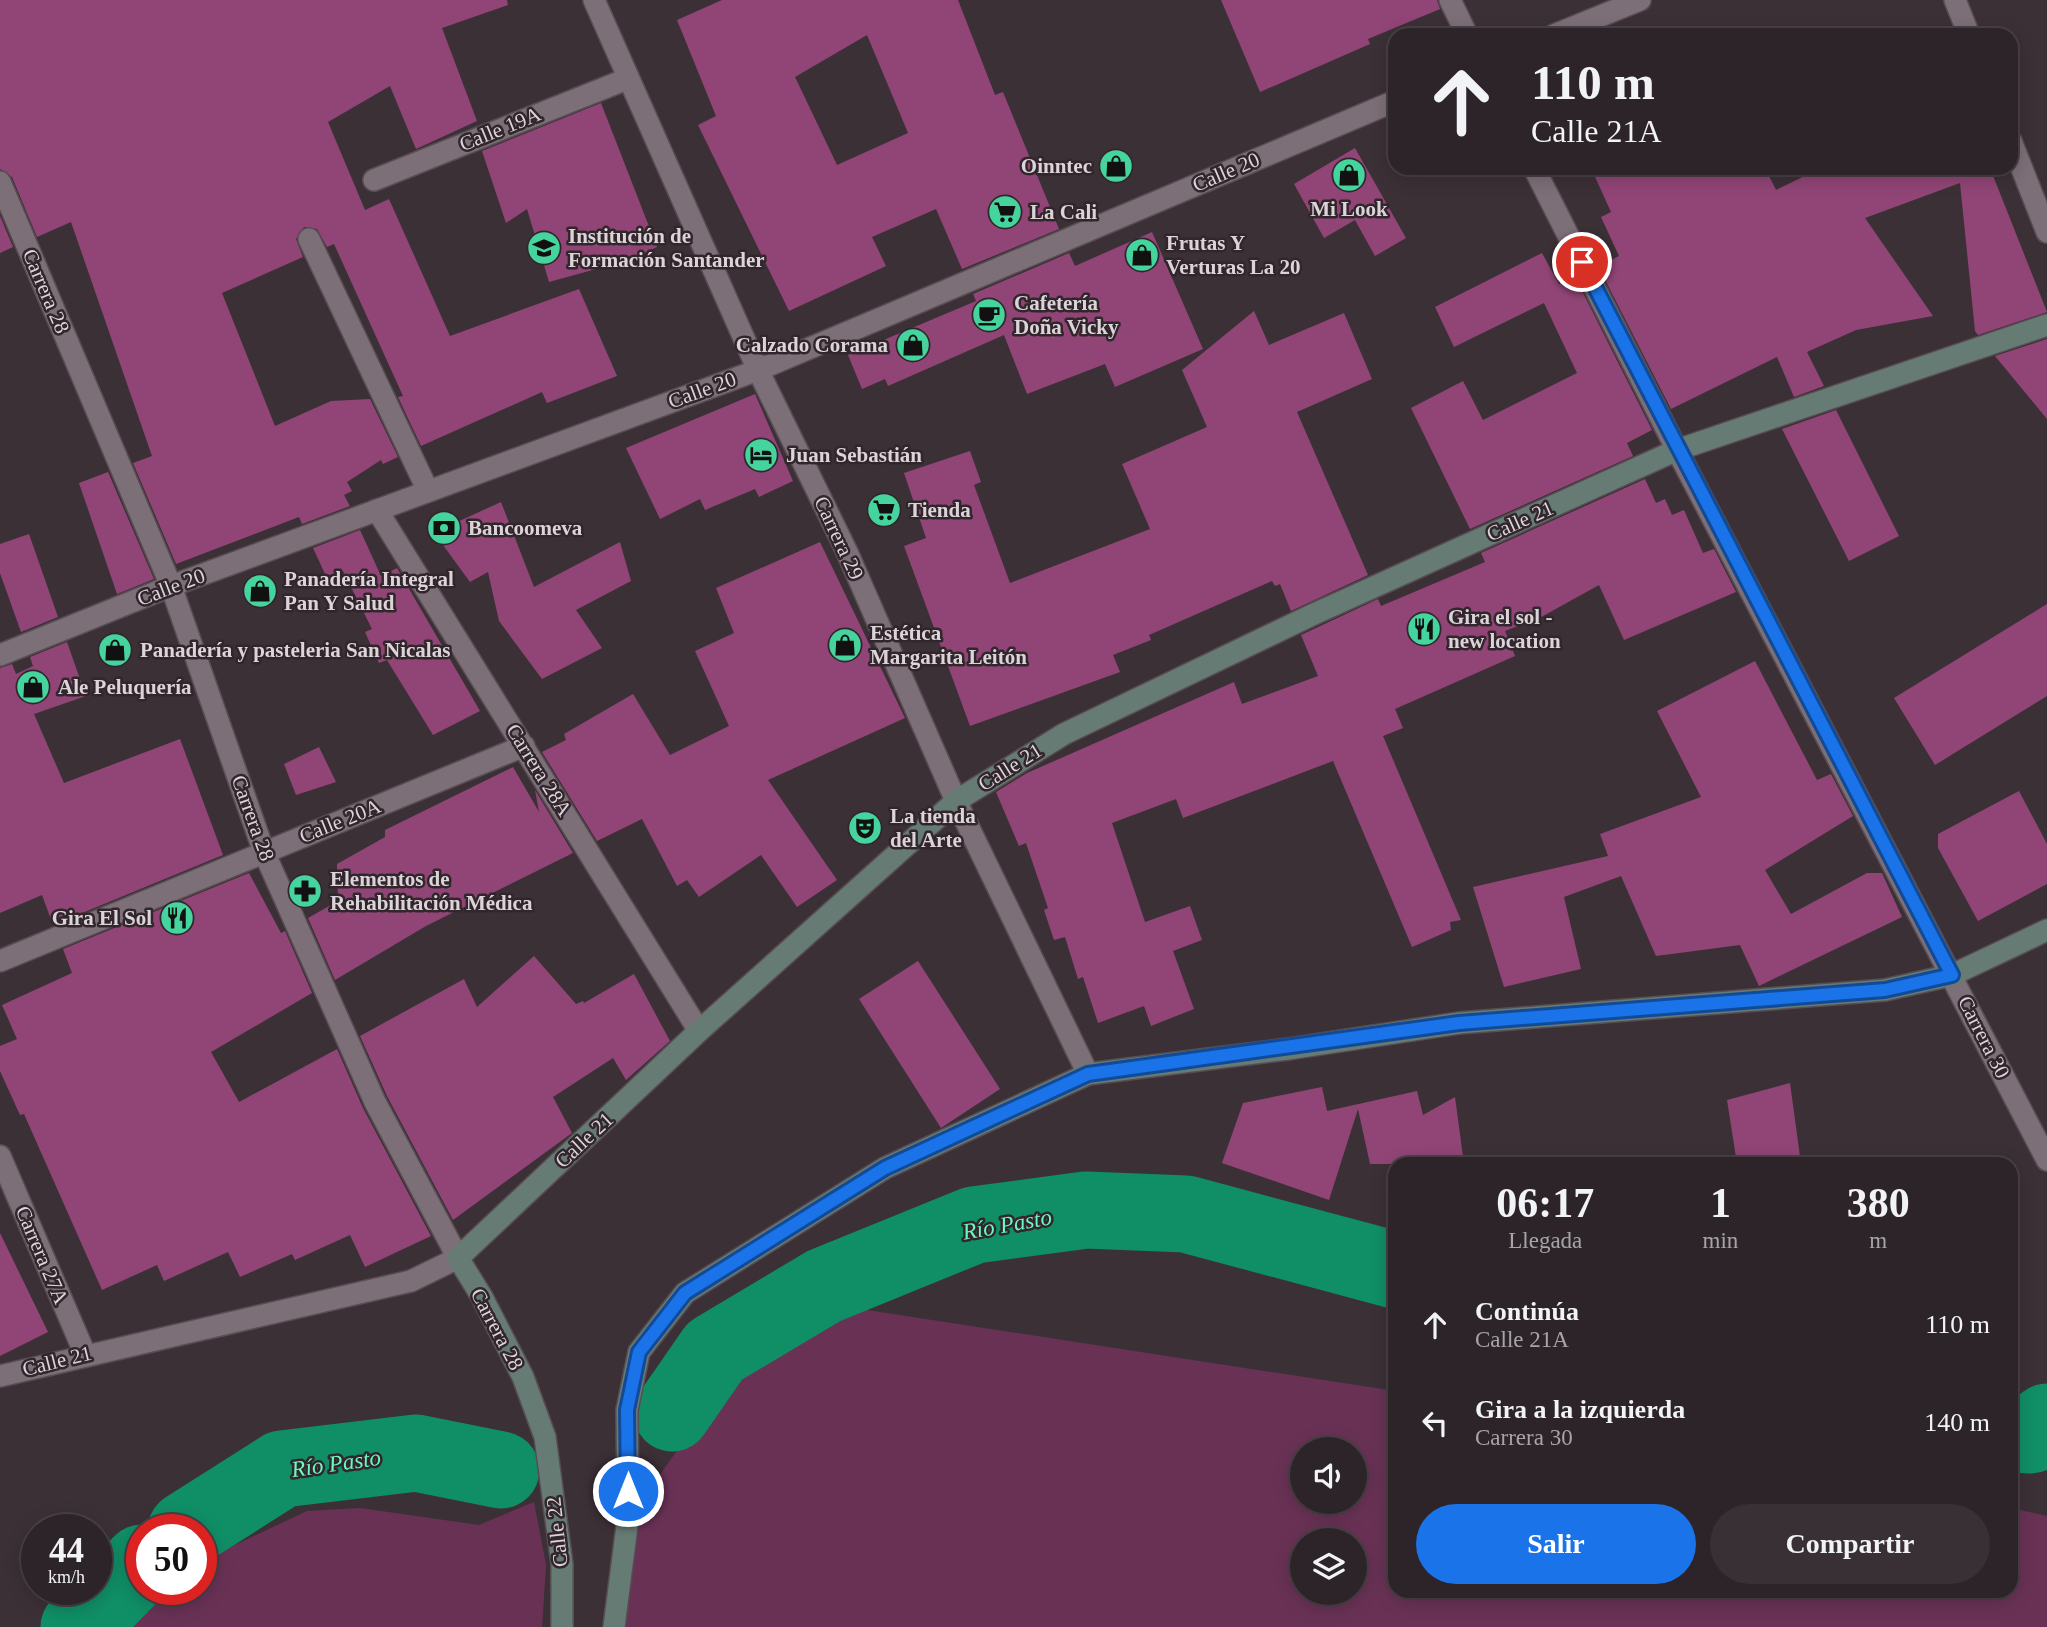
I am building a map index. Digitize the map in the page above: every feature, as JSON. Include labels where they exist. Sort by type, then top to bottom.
[{"type":"main road","name":"Calle 21","points":[[458,1258],[699,1031],[956,801],[1064,734],[1314,614],[1677,450],[2047,325]]},
{"type":"main road","points":[[614,1627],[628,1518],[627,1410],[639,1352],[685,1293],[885,1168],[1088,1074],[1459,1023],[1885,990],[1952,975],[2047,930]]},
{"type":"main road","name":"Carrera 28","points":[[458,1258],[482,1297],[523,1377],[545,1437]]},
{"type":"main road","name":"Calle 22","points":[[545,1437],[562,1564],[562,1627]]},
{"type":"street","name":"Carrera 29","points":[[594,0],[626,79],[758,370],[847,552],[956,801],[1088,1074]]},
{"type":"street","points":[[1450,0],[1464,28]]},
{"type":"street","points":[[1570,28],[1640,0]]},
{"type":"street","points":[[1955,0],[1966,28]]},
{"type":"street","name":"Calle 19A","points":[[374,180],[626,79]]},
{"type":"street","name":"Calle 20","points":[[0,655],[171,586],[758,370],[1388,104]]},
{"type":"street","points":[[2018,159],[2047,232]]},
{"type":"street","name":"Carrera 30","points":[[1538,175],[1677,450],[2047,1160]]},
{"type":"street","name":"Carrera 28","points":[[0,182],[171,586],[264,852],[375,1102],[458,1258]]},
{"type":"street","points":[[309,239],[428,491]]},
{"type":"street","name":"Carrera 28A","points":[[377,510],[699,1031]]},
{"type":"street","name":"Calle 20A","points":[[0,961],[524,746]]},
{"type":"street","name":"Carrera 27A","points":[[0,1156],[85,1354]]},
{"type":"street","name":"Calle 21","points":[[0,1376],[85,1354],[411,1281],[458,1258]]},
{"type":"shaded area","points":[[841,1306],[1388,1390],[1388,1598],[2018,1598],[2018,1510],[2047,1516],[2047,1627],[613,1627],[628,1518],[715,1399]]},
{"type":"shaded area","points":[[534,1502],[546,1565],[542,1627],[119,1627],[140,1605],[217,1605],[217,1553],[307,1511],[360,1508],[479,1525]]},
{"type":"building","points":[[0,0],[507,0],[508,5],[442,28],[477,121],[416,149],[390,86],[328,122],[365,210],[389,199],[450,336],[579,289],[617,376],[547,403],[542,392],[421,446],[398,397],[403,396],[334,244],[327,247],[317,229],[304,227],[296,239],[303,257],[222,293],[275,426],[331,401],[370,399],[398,457],[383,464],[381,460],[347,482],[352,491],[344,495],[350,506],[302,524],[299,517],[176,564],[133,463],[152,456],[71,222],[37,237],[12,177],[0,169]]},
{"type":"building","points":[[722,0],[958,0],[995,95],[1003,92],[1059,229],[962,269],[936,209],[872,237],[886,266],[789,311],[698,125],[716,116],[677,20]],"holes":[[[867,35],[908,133],[837,165],[795,77]]]},
{"type":"building","points":[[1221,0],[1437,0],[1440,9],[1394,28],[1388,28],[1388,31],[1368,39],[1370,44],[1260,92]]},
{"type":"building","points":[[601,103],[657,247],[629,260],[549,282],[527,209],[506,223],[482,151]]},
{"type":"building","points":[[1355,148],[1406,238],[1375,256],[1355,220],[1324,238],[1294,184]]},
{"type":"building","points":[[1594,175],[1768,175],[1776,190],[1807,175],[1993,175],[2047,312],[1978,335],[1975,331],[1960,183],[1865,218],[1933,316],[1856,330],[1807,352],[1824,386],[1794,397],[1777,357],[1671,409],[1598,266],[1619,256],[1601,217],[1611,212]]},
{"type":"building","points":[[0,216],[13,247],[0,253]]},
{"type":"building","points":[[1152,232],[1203,349],[1115,387],[1105,364],[1027,394],[1004,335],[888,386],[885,379],[862,389],[848,355],[976,301],[973,294],[1069,253],[1075,266]]},
{"type":"building","points":[[1542,253],[1559,284],[1575,277],[1652,430],[1627,443],[1633,456],[1470,529],[1411,408],[1463,381],[1483,420],[1577,373],[1544,303],[1454,347],[1435,307]]},
{"type":"building","points":[[1254,311],[1269,345],[1344,313],[1372,379],[1297,412],[1368,575],[1291,611],[1280,584],[1275,586],[1272,581],[1149,635],[1151,640],[1113,655],[1120,672],[970,726],[904,546],[926,538],[904,473],[970,451],[981,482],[974,485],[1010,583],[1150,529],[1122,464],[1207,427],[1182,370]]},
{"type":"building","points":[[2047,339],[2047,419],[1995,356]]},
{"type":"building","points":[[755,394],[793,481],[759,497],[755,489],[705,510],[700,499],[660,519],[626,448]]},
{"type":"building","points":[[1836,410],[1899,536],[1849,561],[1782,429]]},
{"type":"building","points":[[108,472],[154,579],[117,594],[79,483]]},
{"type":"building","points":[[1645,479],[1656,503],[1665,499],[1672,515],[1684,510],[1703,553],[1714,549],[1736,592],[1624,640],[1599,585],[1543,616],[1505,631],[1515,656],[1395,709],[1403,728],[1383,736],[1461,920],[1450,922],[1451,930],[1412,947],[1333,761],[1183,818],[1176,799],[1112,823],[1145,922],[1190,906],[1202,940],[1173,951],[1194,1009],[1151,1026],[1144,1006],[1098,1023],[1083,977],[1078,979],[1065,937],[1054,940],[1044,910],[1048,908],[1026,843],[1019,846],[996,792],[1027,773],[1234,682],[1242,704],[1318,676],[1301,635],[1378,599],[1381,606],[1485,562],[1481,553]]},
{"type":"building","points":[[501,502],[534,587],[620,542],[631,581],[576,610],[602,648],[542,679],[499,621],[488,572],[470,582],[443,545],[449,542],[444,528]]},
{"type":"building","points":[[360,530],[381,576],[397,568],[480,711],[433,735],[387,660],[379,663],[365,632],[372,629],[343,571],[326,576],[313,548]]},
{"type":"building","points":[[29,534],[58,617],[21,632],[0,573],[0,544]]},
{"type":"building","points":[[820,542],[905,718],[768,780],[837,880],[797,907],[761,855],[699,897],[687,880],[677,886],[642,819],[597,841],[542,752],[566,740],[564,734],[633,694],[670,755],[729,726],[695,651],[734,633],[716,588]]},
{"type":"building","points":[[2047,604],[2047,696],[1935,765],[1894,698]]},
{"type":"building","points":[[67,642],[86,696],[34,714],[64,783],[180,739],[223,855],[53,925],[42,895],[0,913],[0,668],[12,664],[16,674],[33,666],[30,657]]},
{"type":"building","points":[[1755,661],[1817,780],[1831,774],[1853,816],[1765,870],[1791,914],[1867,873],[1882,873],[1902,917],[1759,986],[1740,945],[1656,956],[1621,876],[1564,897],[1581,969],[1504,987],[1473,887],[1608,856],[1600,834],[1701,797],[1657,711]]},
{"type":"building","points":[[319,747],[336,782],[296,795],[284,764]]},
{"type":"building","points":[[513,767],[539,812],[535,790],[573,853],[426,926],[335,980],[308,918],[338,901],[337,864],[385,837],[385,830]]},
{"type":"building","points":[[2019,791],[2047,844],[2047,884],[1978,921],[1938,848],[1938,834]]},
{"type":"building","points":[[249,873],[281,933],[285,931],[312,993],[211,1052],[239,1102],[337,1049],[363,1108],[431,1236],[365,1267],[350,1235],[295,1260],[292,1254],[240,1277],[228,1252],[164,1281],[157,1265],[102,1290],[24,1114],[20,1115],[0,1071],[0,1046],[17,1039],[2,1005],[72,973],[63,949]]},
{"type":"building","points":[[534,956],[576,1004],[583,1001],[584,1003],[634,974],[670,1041],[626,1080],[613,1058],[553,1097],[572,1133],[453,1220],[387,1096],[360,1036],[464,979],[477,1007]]},
{"type":"building","points":[[918,961],[1000,1089],[941,1128],[859,999]]},
{"type":"building","points":[[1790,1083],[1800,1157],[1736,1157],[1727,1100]]},
{"type":"building","points":[[1322,1087],[1327,1111],[1417,1091],[1423,1115],[1455,1097],[1463,1157],[1388,1157],[1388,1164],[1370,1164],[1358,1109],[1329,1200],[1222,1163],[1243,1103]]},
{"type":"building","points":[[0,1233],[48,1332],[0,1356]]},
{"type":"waterway","name":"Río Pasto","points":[[672,1413],[715,1351],[824,1286],[974,1225],[1086,1210],[1186,1214],[1388,1268]]},
{"type":"waterway","name":"Río Pasto","points":[[2018,1434],[2031,1435],[2047,1422]]},
{"type":"waterway","name":"Río Pasto","points":[[211,1514],[282,1469],[416,1453],[501,1470]]},
{"type":"waterway","name":"Río Pasto","points":[[79,1627],[126,1579]]},
{"type":"place","name":"Oinntec","points":[[1116,166]]},
{"type":"place","name":"Mi Look","points":[[1349,175]]},
{"type":"place","name":"La Cali","points":[[1005,212]]},
{"type":"place","name":"Institución de Formación Santander","points":[[544,248]]},
{"type":"place","name":"Frutas Y Verturas La 20","points":[[1142,255]]},
{"type":"place","name":"Cafetería Doña Vicky","points":[[989,315]]},
{"type":"place","name":"Calzado Corama","points":[[913,345]]},
{"type":"place","name":"Juan Sebastián","points":[[761,455]]},
{"type":"place","name":"Tienda","points":[[884,510]]},
{"type":"place","name":"Bancoomeva","points":[[444,528]]},
{"type":"place","name":"Panadería Integral Pan Y Salud","points":[[260,591]]},
{"type":"place","name":"Gira el sol - new location","points":[[1424,629]]},
{"type":"place","name":"Estética Margarita Leitón","points":[[845,645]]},
{"type":"place","name":"Panadería y pasteleria San Nicalas","points":[[115,650]]},
{"type":"place","name":"Ale Peluquería","points":[[33,687]]},
{"type":"place","name":"La tienda del Arte","points":[[865,828]]},
{"type":"place","name":"Elementos de Rehabilitación Médica","points":[[305,891]]},
{"type":"place","name":"Gira El Sol","points":[[177,918]]},
{"type":"route","points":[[628,1491],[627,1410],[639,1352],[685,1293],[885,1168],[1088,1074],[1288,1049],[1459,1023],[1885,990],[1952,975],[1677,450],[1582,262]]}]
